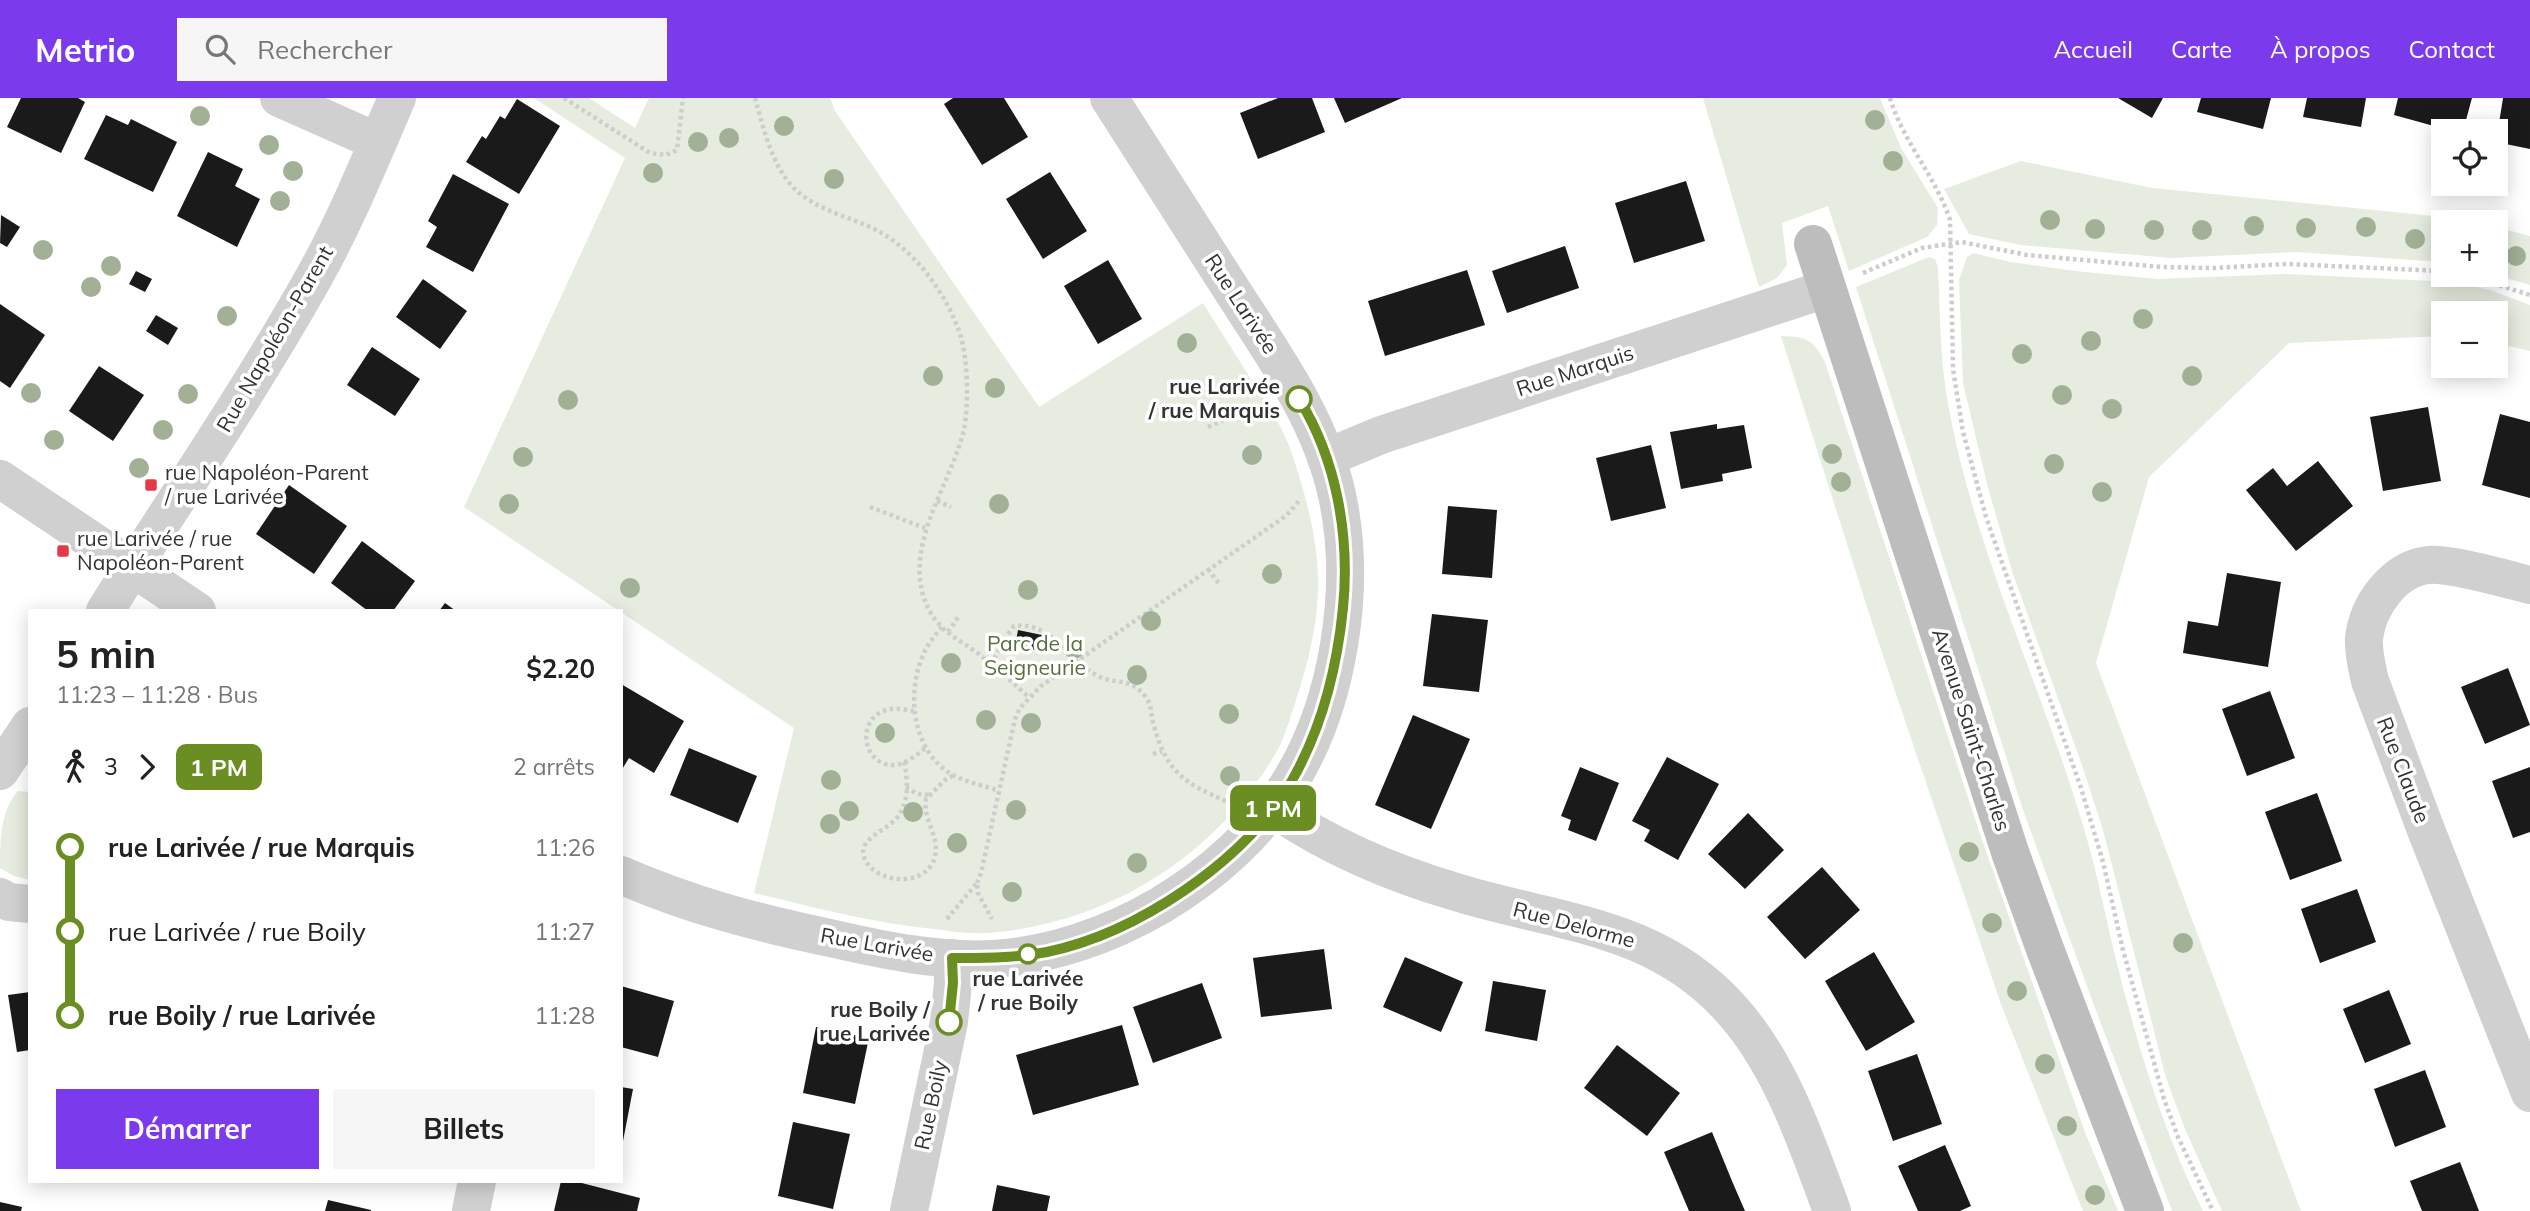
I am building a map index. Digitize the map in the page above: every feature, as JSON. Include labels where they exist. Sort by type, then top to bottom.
[{"type":"street","points":[[279,98],[378,142]]},
{"type":"street","name":"Rue Napoléon-Parent","points":[[132,568],[241,401],[315,275],[397,98]]},
{"type":"street","name":"Rue Larivée","points":[[623,876],[665,894],[760,923],[875,948],[917,955],[948,944],[992,959],[1047,952],[1108,932],[1144,915],[1202,876],[1231,853],[1255,807],[1290,783],[1316,727],[1330,683],[1340,634],[1345,574],[1338,499],[1326,458],[1303,404],[1288,377],[1110,98]]},
{"type":"street","name":"Avenue Saint-Charles","points":[[1813,244],[1839,283],[2014,864],[2145,1211]]},
{"type":"street","name":"Rue Marquis","points":[[1326,458],[1381,435],[1839,283]]},
{"type":"street","points":[[0,479],[194,609]]},
{"type":"street","name":"Rue Claude","points":[[2530,585],[2447,567],[2417,567],[2391,584],[2378,599],[2370,617],[2364,656],[2426,830],[2530,1093]]},
{"type":"street","points":[[106,609],[132,568]]},
{"type":"street","name":"Rue Delorme","points":[[1255,807],[1399,873],[1504,906],[1595,927],[1657,951],[1681,965],[1730,1007],[1754,1038],[1774,1071],[1832,1211]]},
{"type":"street","points":[[0,897],[9,902],[28,904]]},
{"type":"street","name":"Rue Boily","points":[[909,1211],[949,1022],[953,983],[948,944]]},
{"type":"street","points":[[471,1211],[477,1183]]},
{"type":"path","points":[[564,98],[650,153],[666,155],[677,150],[683,98]]},
{"type":"path","points":[[755,98],[779,168],[792,187],[813,203],[880,232],[895,242],[932,281],[950,308],[961,336],[966,365],[964,428],[925,528],[921,574],[926,601],[933,617],[947,633],[1029,697]]},
{"type":"path","points":[[1890,98],[1904,135],[1946,207],[1950,220],[1952,369],[1963,432],[1994,541],[2081,788],[2103,862],[2123,950],[2164,1099],[2178,1137],[2213,1211]]},
{"type":"path","points":[[1839,283],[1922,248],[1962,242],[2027,255],[2184,268],[2287,264],[2431,270]]},
{"type":"path","points":[[2504,287],[2530,295]]},
{"type":"path","points":[[1208,427],[1266,402]]},
{"type":"path","points":[[948,944],[947,918],[977,883],[981,873],[1015,719],[1020,708],[1029,697],[1078,659],[1286,516],[1304,496]]},
{"type":"path","points":[[937,501],[951,507]]},
{"type":"path","points":[[870,507],[925,528]]},
{"type":"path","points":[[1208,569],[1220,585]]},
{"type":"path","points":[[947,633],[960,616]]},
{"type":"path","points":[[990,664],[1000,652],[1005,636],[1014,626],[1044,631],[1098,677],[1130,682],[1144,695],[1153,708],[1152,721],[1162,751],[1169,766],[1181,778],[1203,792],[1255,807]]},
{"type":"path","points":[[942,627],[926,649],[920,664],[914,694],[914,711],[927,747],[940,765],[954,775],[999,791]]},
{"type":"path","points":[[1041,641],[1056,640]]},
{"type":"path","points":[[914,711],[885,710],[869,724],[865,734],[866,743],[881,762],[892,765],[904,762],[927,747]]},
{"type":"path","points":[[1153,754],[1162,751]]},
{"type":"path","points":[[904,762],[904,806],[893,823],[864,844],[862,851],[866,862],[889,878],[908,879],[922,876],[931,867],[936,856],[936,843],[925,806],[930,795],[954,775]]},
{"type":"path","points":[[906,787],[917,794],[930,795]]},
{"type":"path","points":[[977,883],[978,894],[993,920]]},
{"type":"green space","name":"Parc de la Seigneurie","points":[[534,98],[589,98],[635,128],[649,98],[830,98],[835,111],[1039,407],[1203,303],[1270,408],[1289,447],[1310,519],[1318,583],[1311,647],[1282,741],[1247,795],[1223,823],[1197,847],[1168,870],[1104,905],[1034,926],[990,933],[958,932],[888,923],[754,893],[794,728],[623,613],[623,609],[616,609],[464,507],[625,158]]},
{"type":"green space","points":[[1703,98],[1880,98],[1901,148],[1938,208],[1937,225],[1927,237],[1849,271],[1828,206],[1782,223],[1787,265],[1777,278],[1759,287]]},
{"type":"green space","points":[[2021,161],[2152,188],[2431,216],[2431,261],[2296,252],[2171,258],[2020,245],[1969,234],[1944,189]]},
{"type":"green space","points":[[2508,230],[2530,236],[2530,285],[2508,279]]},
{"type":"green space","points":[[1973,253],[2010,262],[2158,279],[2284,274],[2431,281],[2431,287],[2476,287],[2530,305],[2530,351],[2508,346],[2508,301],[2431,301],[2431,337],[2289,343],[2149,477],[2096,663],[2301,1211],[2222,1211],[2185,1129],[2166,1078],[2103,830],[2013,574],[1988,488],[1963,383],[1959,280],[1967,257]]},
{"type":"green space","points":[[1929,257],[1935,259],[1938,267],[1945,387],[1974,511],[2082,822],[2123,987],[2148,1073],[2178,1157],[2203,1211],[2172,1211],[2092,1000],[2023,810],[1856,287]]},
{"type":"green space","points":[[1781,336],[1808,341],[1817,348],[1825,362],[1981,837],[2086,1135],[2118,1211],[2083,1211],[2002,1007],[1873,626]]},
{"type":"green space","points":[[18,791],[28,792],[28,880],[0,868],[4,817]]},
{"type":"building","points":[[21,98],[78,98],[85,102],[61,153],[7,127]]},
{"type":"building","points":[[953,98],[1004,98],[1028,137],[982,165],[944,104]]},
{"type":"building","points":[[1278,98],[1312,98],[1325,132],[1258,159],[1240,113]]},
{"type":"building","points":[[1334,98],[1402,98],[1345,123]]},
{"type":"building","points":[[2118,98],[2163,98],[2152,118]]},
{"type":"building","points":[[2201,98],[2271,98],[2263,129],[2197,112]]},
{"type":"building","points":[[2307,98],[2366,98],[2361,127],[2303,117]]},
{"type":"building","points":[[2398,98],[2472,98],[2466,119],[2431,119],[2431,125],[2394,115]]},
{"type":"building","points":[[2503,98],[2530,98],[2530,149],[2508,144],[2508,119],[2500,119]]},
{"type":"building","points":[[517,99],[560,126],[519,194],[466,162],[482,136],[486,139],[500,116],[505,119]]},
{"type":"building","points":[[106,115],[128,125],[131,119],[177,142],[153,192],[84,159]]},
{"type":"building","points":[[208,152],[243,169],[235,186],[260,199],[237,247],[177,216]]},
{"type":"building","points":[[1050,172],[1087,231],[1043,259],[1006,199]]},
{"type":"building","points":[[453,174],[509,204],[473,272],[426,247],[437,227],[428,221]]},
{"type":"building","points":[[1686,181],[1705,241],[1634,263],[1615,203]]},
{"type":"building","points":[[1,215],[20,227],[7,247],[0,243]]},
{"type":"building","points":[[1565,246],[1579,288],[1507,313],[1492,271]]},
{"type":"building","points":[[1108,260],[1142,319],[1098,344],[1064,286]]},
{"type":"building","points":[[1467,270],[1485,325],[1385,356],[1368,301]]},
{"type":"building","points":[[136,271],[152,279],[145,292],[129,284]]},
{"type":"building","points":[[423,279],[467,311],[440,349],[396,317]]},
{"type":"building","points":[[0,304],[45,335],[10,388],[0,381]]},
{"type":"building","points":[[156,315],[178,328],[168,345],[146,331]]},
{"type":"building","points":[[372,347],[420,379],[395,416],[347,385]]},
{"type":"building","points":[[99,366],[144,395],[113,441],[69,411]]},
{"type":"building","points":[[2428,407],[2441,481],[2383,491],[2370,417]]},
{"type":"building","points":[[2500,414],[2530,422],[2530,498],[2482,485]]},
{"type":"building","points":[[1717,424],[1717,429],[1744,425],[1752,468],[1722,474],[1723,481],[1681,489],[1670,432]]},
{"type":"building","points":[[1651,445],[1666,508],[1611,521],[1596,458]]},
{"type":"building","points":[[2318,461],[2353,506],[2296,551],[2246,490],[2273,468],[2287,486]]},
{"type":"building","points":[[289,485],[347,526],[314,574],[256,534]]},
{"type":"building","points":[[1448,506],[1497,510],[1492,578],[1442,574]]},
{"type":"building","points":[[362,541],[415,581],[394,609],[365,609],[331,583]]},
{"type":"building","points":[[2227,573],[2281,582],[2268,667],[2183,653],[2188,621],[2218,626]]},
{"type":"building","points":[[445,603],[453,609],[440,609]]},
{"type":"building","points":[[1432,614],[1488,620],[1479,692],[1423,686]]},
{"type":"building","points":[[1018,630],[1042,635],[1039,651],[1015,646]]},
{"type":"building","points":[[2508,668],[2530,725],[2485,744],[2461,687]]},
{"type":"building","points":[[623,685],[684,721],[654,773],[629,758],[623,768]]},
{"type":"building","points":[[2270,691],[2295,758],[2247,776],[2222,709]]},
{"type":"building","points":[[1413,715],[1470,739],[1431,829],[1375,805]]},
{"type":"building","points":[[689,748],[757,776],[738,823],[670,795]]},
{"type":"building","points":[[1667,757],[1719,784],[1678,860],[1644,841],[1650,830],[1632,821]]},
{"type":"building","points":[[1580,767],[1619,783],[1596,841],[1568,830],[1571,820],[1561,816]]},
{"type":"building","points":[[2530,767],[2530,832],[2513,838],[2492,781]]},
{"type":"building","points":[[2317,793],[2342,861],[2290,880],[2265,812]]},
{"type":"building","points":[[1748,813],[1784,850],[1745,889],[1708,854]]},
{"type":"building","points":[[1822,867],[1860,910],[1805,959],[1767,917]]},
{"type":"building","points":[[2357,889],[2376,942],[2320,963],[2301,909]]},
{"type":"building","points":[[1324,949],[1332,1009],[1261,1017],[1253,958]]},
{"type":"building","points":[[1874,952],[1915,1022],[1866,1051],[1825,981]]},
{"type":"building","points":[[1405,957],[1463,982],[1441,1032],[1383,1007]]},
{"type":"building","points":[[1493,981],[1546,990],[1537,1041],[1485,1031]]},
{"type":"building","points":[[1202,983],[1222,1038],[1153,1063],[1133,1007]]},
{"type":"building","points":[[623,987],[674,1001],[658,1057],[623,1048]]},
{"type":"building","points":[[2389,990],[2411,1044],[2365,1063],[2343,1009]]},
{"type":"building","points":[[28,992],[28,1050],[17,1052],[8,995]]},
{"type":"building","points":[[1122,1025],[1139,1085],[1033,1115],[1016,1055]]},
{"type":"building","points":[[816,1027],[869,1038],[855,1104],[803,1093]]},
{"type":"building","points":[[1617,1045],[1680,1093],[1647,1136],[1584,1088]]},
{"type":"building","points":[[1917,1054],[1942,1124],[1893,1141],[1868,1071]]},
{"type":"building","points":[[2425,1070],[2446,1127],[2395,1147],[2374,1089]]},
{"type":"building","points":[[623,1087],[633,1089],[623,1141]]},
{"type":"building","points":[[793,1122],[850,1134],[833,1209],[778,1196]]},
{"type":"building","points":[[1712,1132],[1745,1211],[1689,1211],[1664,1152]]},
{"type":"building","points":[[1945,1145],[1971,1206],[1960,1211],[1918,1211],[1898,1166]]},
{"type":"building","points":[[2460,1162],[2479,1211],[2422,1211],[2410,1181]]},
{"type":"building","points":[[561,1183],[582,1183],[640,1198],[637,1211],[554,1211]]},
{"type":"building","points":[[997,1185],[1050,1196],[1047,1211],[992,1211]]},
{"type":"building","points":[[328,1200],[371,1210],[371,1211],[325,1211]]},
{"type":"building","points":[[0,1202],[22,1207],[21,1211],[0,1211]]},
{"type":"bus line","points":[[949,1022],[953,983],[952,958],[992,959],[1047,952],[1108,932],[1144,915],[1231,853],[1258,826],[1290,783],[1316,727],[1336,662],[1344,598],[1345,562],[1334,482],[1317,434],[1299,399]]},
{"type":"place","name":"rue Larivée / rue Marquis","points":[[1299,399]]},
{"type":"place","name":"rue Napoléon-Parent / rue Larivée","points":[[151,485]]},
{"type":"place","name":"rue Larivée / rue Napoléon-Parent","points":[[63,551]]},
{"type":"place","name":"rue Larivée / rue Boily","points":[[1028,954]]},
{"type":"place","name":"rue Boily / rue Larivée","points":[[949,1022]]}]
